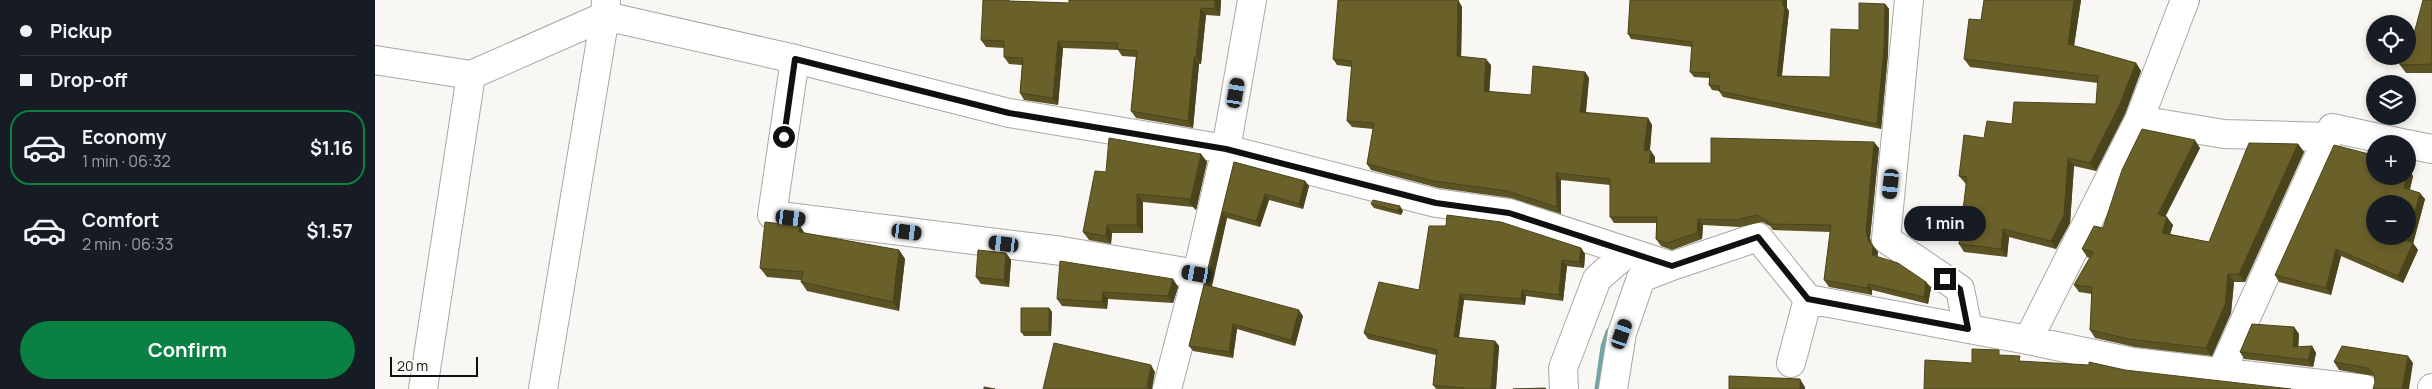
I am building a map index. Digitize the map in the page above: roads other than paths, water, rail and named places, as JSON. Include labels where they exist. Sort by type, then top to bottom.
[{"type":"street","points":[[1167,389],[1197,274],[1226,149],[1252,0]]},
{"type":"street","points":[[1909,0],[1886,239],[1960,289],[1968,329]]},
{"type":"street","points":[[2028,340],[2139,120],[2185,0]]},
{"type":"street","points":[[543,389],[606,8]]},
{"type":"street","points":[[375,60],[471,75],[606,8],[795,59],[1009,113],[1226,149],[1436,203],[1509,213],[1672,266]]},
{"type":"street","points":[[795,59],[772,215],[1062,251],[1197,274]]},
{"type":"street","points":[[423,389],[471,75]]},
{"type":"street","points":[[2139,120],[2223,134],[2328,137]]},
{"type":"street","points":[[2221,372],[2332,128],[2366,135]]},
{"type":"street","points":[[2416,146],[2432,149]]},
{"type":"street","points":[[1613,389],[1622,334],[1641,278],[1758,237],[1808,299],[2028,340],[2132,362],[2365,389]]},
{"type":"street","points":[[1564,389],[1563,368],[1597,279],[1628,252]]},
{"type":"street","points":[[1791,363],[1808,299]]},
{"type":"waterway","points":[[1599,389],[1605,347],[1610,332]]}]
